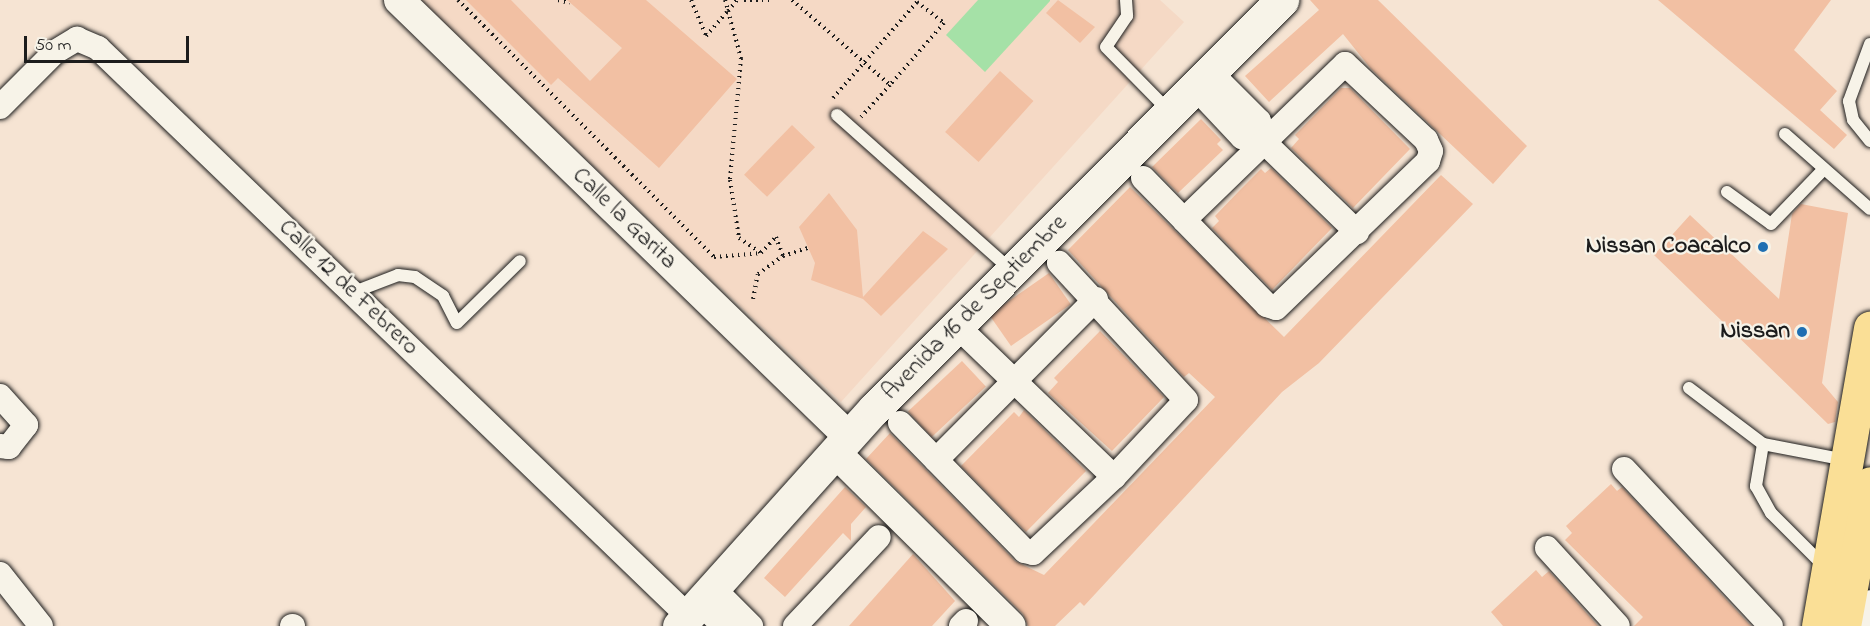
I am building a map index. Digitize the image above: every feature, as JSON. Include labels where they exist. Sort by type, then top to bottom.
[{"type":"main road","name":"Avenida 16 de Septiembre","points":[[695,608],[842,445],[957,326],[1282,0]]},
{"type":"main road","points":[[1818,626],[1870,328]]},
{"type":"main road","points":[[1844,626],[1870,483]]},
{"type":"street","name":"Calle la Garita","points":[[399,0],[842,445],[1011,626]]},
{"type":"street","name":"Calle 12 de Febrero","points":[[0,107],[55,52],[77,39],[98,48],[354,292],[695,608]]},
{"type":"street","points":[[1143,178],[1184,220],[1276,308],[1428,161],[1431,151],[1426,140],[1350,65],[1337,67],[1184,220]]},
{"type":"street","points":[[1202,80],[1242,137],[1263,141],[1357,232]]},
{"type":"street","points":[[900,423],[1025,551],[1033,553],[1114,477],[1186,400],[1096,299],[1059,263]]},
{"type":"street","points":[[936,460],[1096,299]]},
{"type":"street","points":[[957,326],[1114,477]]},
{"type":"street","points":[[0,396],[26,425],[9,447],[0,447]]},
{"type":"street","points":[[1624,469],[1771,626]]},
{"type":"street","points":[[795,626],[879,537]]},
{"type":"street","points":[[1547,548],[1618,626]]},
{"type":"street","points":[[0,574],[41,626]]},
{"type":"street","points":[[695,608],[724,626]]},
{"type":"street","points":[[695,608],[751,626]]},
{"type":"lane","points":[[1126,0],[1127,16],[1106,47],[1170,112]]},
{"type":"lane","points":[[1870,44],[1849,100],[1853,120],[1870,141]]},
{"type":"lane","points":[[838,111],[1012,271]]},
{"type":"lane","points":[[1785,134],[1870,209]]},
{"type":"lane","points":[[1727,192],[1771,224],[1824,169]]},
{"type":"lane","points":[[354,292],[398,275],[415,277],[443,296],[457,323],[520,261]]},
{"type":"lane","points":[[1689,388],[1763,444],[1847,460]]},
{"type":"lane","points":[[1763,444],[1756,486],[1771,513],[1827,569]]},
{"type":"lane","points":[[1865,626],[1870,597]]},
{"type":"path","points":[[458,0],[714,257],[761,253],[776,237],[783,256]]},
{"type":"path","points":[[558,0],[570,3]]},
{"type":"path","points":[[691,0],[706,36],[736,0]]},
{"type":"path","points":[[725,0],[741,58],[730,180],[739,238],[761,253]]},
{"type":"path","points":[[744,0],[769,0]]},
{"type":"path","points":[[792,0],[890,85]]},
{"type":"path","points":[[838,111],[831,100],[916,1],[944,23],[856,122]]},
{"type":"path","points":[[753,299],[758,274],[783,256],[810,248]]},
{"type":"shaded area","points":[[419,0],[1160,0],[1184,22],[841,402]]},
{"type":"green space","points":[[978,0],[1050,0],[985,72],[946,35]]},
{"type":"building","points":[[466,0],[511,0],[590,81],[622,48],[567,0],[646,0],[737,79],[659,168],[558,78],[551,85]]},
{"type":"building","points":[[1058,0],[1095,27],[1080,43],[1046,13]]},
{"type":"building","points":[[1310,0],[1378,0],[1527,146],[1493,184],[1371,69],[1343,34],[1269,102],[1245,76],[1319,10]]},
{"type":"building","points":[[1658,0],[1831,0],[1794,50],[1837,91],[1820,110],[1847,135],[1834,149]]},
{"type":"building","points":[[1000,71],[1033,101],[979,162],[945,132]]},
{"type":"building","points":[[1341,88],[1350,88],[1410,149],[1353,208],[1291,148],[1299,139],[1295,135]]},
{"type":"building","points":[[1201,119],[1221,140],[1217,144],[1223,150],[1178,193],[1152,167]]},
{"type":"building","points":[[792,125],[815,147],[767,197],[744,175]]},
{"type":"building","points":[[1271,168],[1332,228],[1272,290],[1212,228],[1219,221],[1215,216],[1240,190],[1261,169],[1265,173]]},
{"type":"building","points":[[1441,175],[1473,204],[1319,363],[1282,392],[1084,606],[1080,602],[1055,626],[1028,626],[1023,614],[866,459],[890,433],[1015,561],[1044,575],[1215,397],[1189,373],[1184,377],[1068,250],[1130,187],[1284,337]]},
{"type":"building","points":[[829,193],[857,230],[863,297],[923,231],[948,249],[881,316],[863,299],[811,280],[815,263],[799,227]]},
{"type":"building","points":[[1801,204],[1848,213],[1822,383],[1838,402],[1835,422],[1828,424],[1654,255],[1690,215],[1779,299],[1792,214]]},
{"type":"building","points":[[1049,273],[1071,304],[1011,346],[989,315]]},
{"type":"building","points":[[1100,331],[1164,397],[1112,451],[1048,393],[1058,382],[1054,378]]},
{"type":"building","points":[[962,361],[986,387],[932,437],[908,411]]},
{"type":"building","points":[[1024,410],[1086,471],[1026,532],[961,466],[1014,412],[1019,417]]},
{"type":"building","points":[[1611,484],[1617,491],[1622,487],[1751,626],[1634,626],[1643,617],[1565,540],[1572,533],[1566,526]]},
{"type":"building","points":[[845,487],[866,507],[851,524],[851,541],[843,533],[785,597],[764,578]]},
{"type":"building","points":[[913,554],[955,601],[932,626],[849,626]]},
{"type":"building","points":[[1536,570],[1542,577],[1549,571],[1598,626],[1503,626],[1491,612]]},
{"type":"place","name":"Nissan Coacalco","points":[[1763,247]]},
{"type":"place","name":"Nissan","points":[[1802,332]]}]
